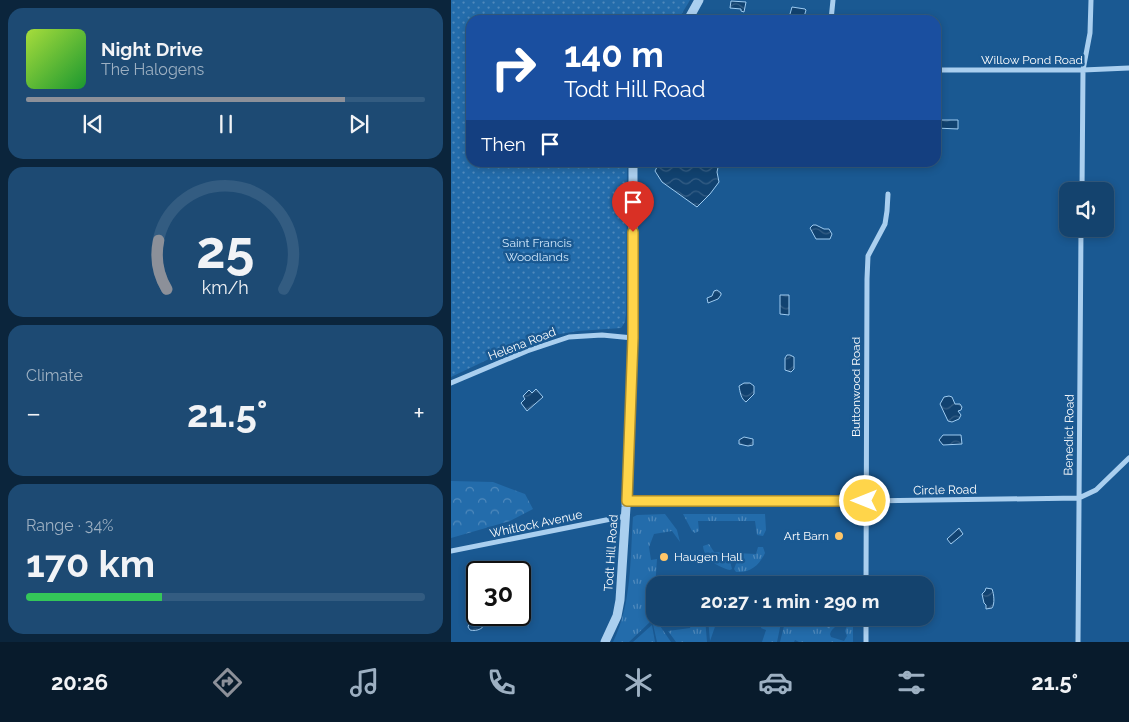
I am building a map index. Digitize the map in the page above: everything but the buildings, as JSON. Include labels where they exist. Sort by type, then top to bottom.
[{"type":"street","points":[[691,15],[699,0]]},
{"type":"street","points":[[832,15],[833,0]]},
{"type":"street","points":[[1082,182],[1083,70],[1090,33],[1091,0]]},
{"type":"street","name":"Willow Pond Road","points":[[941,70],[1083,70],[1129,68]]},
{"type":"street","name":"Todt Hill Road","points":[[605,642],[617,616],[627,501],[633,338],[633,167]]},
{"type":"street","name":"Buttonwood Road","points":[[866,576],[868,256],[885,224],[888,194]]},
{"type":"street","name":"Benedict Road","points":[[1078,642],[1081,237]]},
{"type":"street","name":"Helena Road","points":[[451,383],[527,351],[569,336],[602,335],[633,338]]},
{"type":"street","points":[[1079,498],[1095,490],[1129,458]]},
{"type":"street","name":"Circle Road","points":[[627,501],[865,501],[1079,498]]},
{"type":"street","name":"Whitlock Avenue","points":[[451,551],[626,516]]},
{"type":"street","points":[[866,626],[866,642]]},
{"type":"green space","name":"Saint Francis Woodlands","points":[[451,0],[690,0],[681,15],[466,15],[466,167],[627,167],[626,314],[625,322],[621,328],[578,331],[531,339],[451,377]]},
{"type":"green space","points":[[451,481],[493,482],[525,494],[533,509],[510,521],[451,538]]},
{"type":"green space","points":[[665,514],[677,530],[680,542],[672,531],[654,534],[649,547],[651,560],[657,559],[656,576],[646,576],[646,626],[629,642],[613,642],[624,612],[627,597],[633,517],[637,515]]},
{"type":"green space","points":[[683,514],[765,514],[766,530],[763,536],[757,535],[755,521],[698,521],[699,531],[695,533]]},
{"type":"green space","points":[[709,544],[714,552],[733,553],[730,561],[732,569],[721,567],[709,559],[703,546]]},
{"type":"green space","points":[[758,547],[763,547],[765,553],[760,562],[750,570],[736,572],[734,569],[737,561],[735,553],[756,554]]},
{"type":"green space","points":[[651,626],[652,626],[655,642],[633,642]]},
{"type":"green space","points":[[653,626],[660,626],[671,642],[657,642]]},
{"type":"green space","points":[[691,626],[706,626],[707,642],[676,642],[668,631],[690,628]]},
{"type":"green space","points":[[709,626],[715,626],[710,641]]},
{"type":"green space","points":[[762,626],[780,626],[777,642],[762,642],[766,630],[761,628]]},
{"type":"green space","points":[[784,626],[836,626],[830,634],[831,637],[844,641],[847,636],[845,631],[847,626],[853,626],[853,642],[799,642],[795,640],[794,642],[780,642]]},
{"type":"water","points":[[731,1],[746,2],[744,12],[741,9],[730,8]]},
{"type":"water","points":[[792,7],[806,10],[805,15],[790,14]]},
{"type":"water","points":[[941,120],[958,120],[958,129],[941,128]]},
{"type":"water","points":[[657,167],[718,167],[719,182],[697,207],[662,182],[655,171]]},
{"type":"water","points":[[813,225],[829,229],[832,234],[830,239],[816,239],[810,228]]},
{"type":"water","points":[[717,290],[721,295],[718,299],[708,303],[707,298],[712,296],[714,291]]},
{"type":"water","points":[[780,295],[789,295],[789,315],[780,314]]},
{"type":"water","points":[[787,355],[794,357],[794,369],[791,372],[785,370],[785,358]]},
{"type":"water","points":[[744,383],[750,383],[754,386],[754,394],[746,402],[740,393],[739,386]]},
{"type":"water","points":[[536,389],[543,397],[527,411],[521,403],[525,399],[523,396],[529,390],[532,393]]},
{"type":"water","points":[[944,397],[952,397],[955,404],[960,404],[962,407],[958,411],[961,415],[959,419],[952,422],[948,421],[940,404]]},
{"type":"water","points":[[943,435],[961,435],[962,444],[943,445],[939,440]]},
{"type":"water","points":[[744,437],[753,439],[753,445],[739,444],[739,440]]},
{"type":"water","points":[[959,528],[963,534],[951,544],[947,539]]},
{"type":"water","points":[[986,588],[992,589],[994,604],[992,608],[986,609],[982,594]]},
{"type":"water","points":[[484,626],[478,630],[470,630],[468,627]]},
{"type":"place","name":"Art Barn","points":[[839,536]]},
{"type":"place","name":"Haugen Hall","points":[[664,557]]},
{"type":"route","points":[[633,232],[633,338],[627,501],[865,501]]}]
